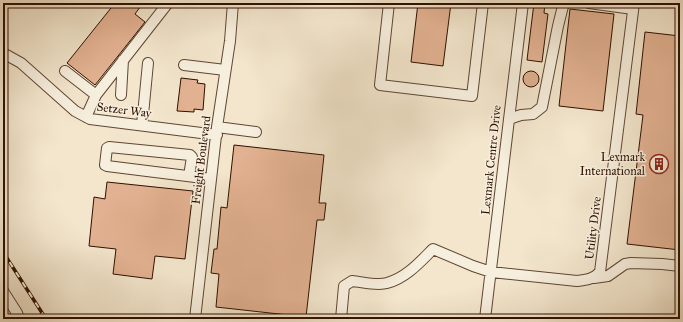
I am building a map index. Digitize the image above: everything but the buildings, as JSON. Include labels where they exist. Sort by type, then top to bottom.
[{"type":"lane","points":[[86,117],[96,95],[168,3]]},
{"type":"lane","name":"Freight Boulevard","points":[[194,319],[217,131],[230,41],[233,3]]},
{"type":"lane","points":[[389,3],[380,86],[472,96],[483,3]]},
{"type":"lane","name":"Lexmark Centre Drive","points":[[485,319],[523,3]]},
{"type":"lane","points":[[509,119],[521,115],[533,114],[542,107],[558,26],[563,6],[566,3]]},
{"type":"lane","points":[[590,3],[633,6]]},
{"type":"lane","name":"Utility Drive","points":[[592,279],[600,272],[633,6]]},
{"type":"lane","name":"Setzer Way","points":[[3,53],[21,62],[75,111],[90,119],[217,131],[256,132]]},
{"type":"lane","points":[[121,95],[123,60]]},
{"type":"lane","points":[[142,125],[148,63]]},
{"type":"lane","points":[[184,65],[225,70]]},
{"type":"lane","points":[[65,71],[96,95]]},
{"type":"lane","points":[[189,176],[192,157],[190,155],[107,148],[105,165],[108,166],[211,179]]},
{"type":"lane","points":[[342,319],[344,286],[352,280],[372,284],[386,283],[401,277],[433,249],[491,272],[577,281],[608,276],[625,264],[630,263],[680,266]]},
{"type":"lane","points":[[3,291],[17,313],[19,319]]},
{"type":"railway","points":[[3,252],[46,319]]},
{"type":"place","name":"Lexmark International","points":[[659,164]]}]
